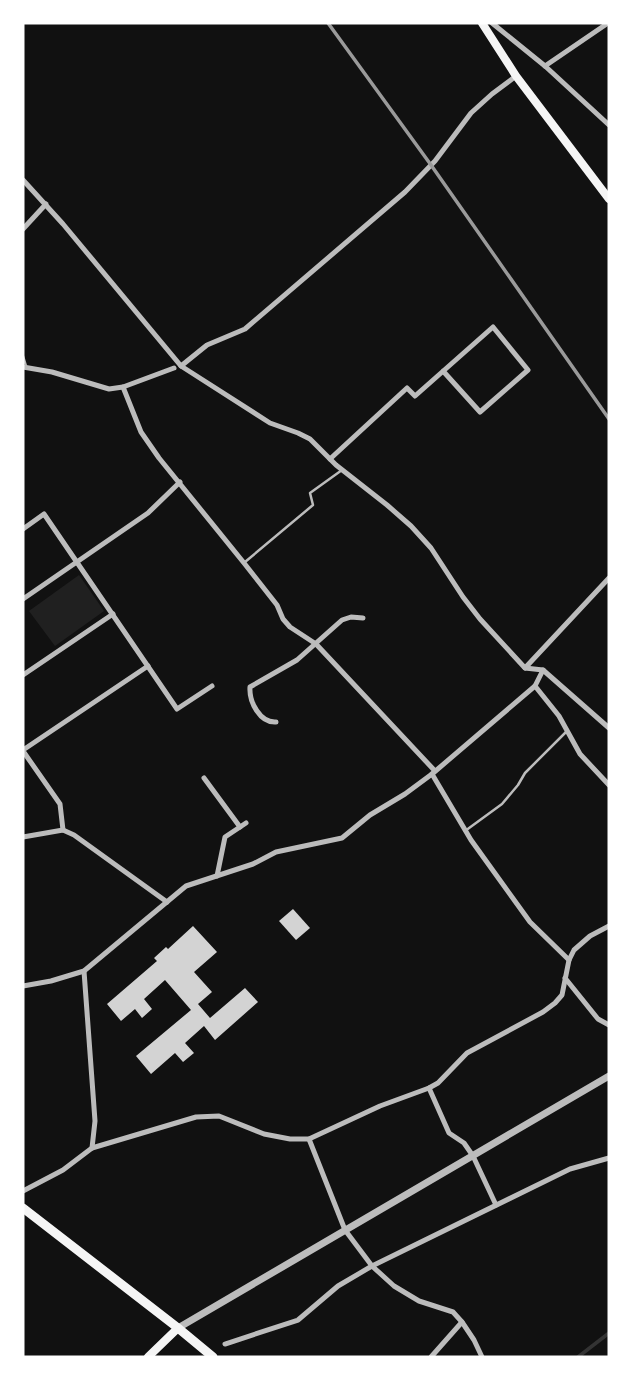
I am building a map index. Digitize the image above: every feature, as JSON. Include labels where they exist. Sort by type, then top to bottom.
[{"type":"highway","points":[[23,1208],[213,1357]]},
{"type":"main road","points":[[482,23],[516,76],[609,200]]},
{"type":"main road","points":[[148,1357],[178,1328]]},
{"type":"street","points":[[492,23],[545,66],[609,125]]},
{"type":"street","points":[[545,66],[608,23]]},
{"type":"street","points":[[181,366],[207,345],[245,329],[405,192],[435,161],[471,113],[516,76]]},
{"type":"street","points":[[23,180],[181,366],[263,419],[310,439],[342,470],[387,505],[431,548],[480,619],[525,668],[543,670],[609,728]]},
{"type":"street","points":[[23,229],[46,204]]},
{"type":"street","points":[[330,459],[407,388],[415,396],[443,371],[493,327],[528,370],[480,412],[443,371]]},
{"type":"street","points":[[24,367],[52,372],[109,389],[123,387],[174,368]]},
{"type":"street","points":[[123,387],[141,432],[277,605],[283,619],[290,627],[316,644],[434,773],[465,831],[530,922],[569,960]]},
{"type":"street","points":[[23,599],[149,513],[180,482]]},
{"type":"street","points":[[23,529],[44,514],[177,709],[212,686]]},
{"type":"street","points":[[525,668],[609,578]]},
{"type":"street","points":[[23,675],[113,614]]},
{"type":"street","points":[[276,722],[262,718],[250,695],[250,687],[297,660],[342,620],[351,617],[363,618]]},
{"type":"street","points":[[63,830],[60,804],[23,751],[148,666]]},
{"type":"street","points":[[23,986],[84,971],[187,886],[253,864],[276,852],[342,838],[370,815],[434,773],[535,686],[543,670]]},
{"type":"street","points":[[535,686],[559,716],[580,754],[609,785]]},
{"type":"street","points":[[204,778],[243,825],[225,837],[217,876]]},
{"type":"street","points":[[23,837],[63,830],[74,835],[167,902]]},
{"type":"street","points":[[23,1191],[63,1170],[92,1148],[196,1117],[219,1116],[264,1134],[309,1139],[380,1106],[429,1088],[438,1083],[467,1053],[555,1003],[562,995],[569,960],[574,950],[590,936],[609,926]]},
{"type":"street","points":[[84,971],[95,1121],[92,1148]]},
{"type":"street","points":[[565,978],[598,1019],[609,1025]]},
{"type":"street","points":[[178,1328],[609,1076]]},
{"type":"street","points":[[429,1088],[449,1133],[464,1143],[473,1156],[496,1206]]},
{"type":"street","points":[[309,1139],[345,1230],[372,1266],[394,1286],[419,1301],[453,1312],[474,1340],[482,1357]]},
{"type":"street","points":[[225,1344],[298,1320],[338,1286],[372,1266],[570,1169],[609,1158]]},
{"type":"street","points":[[431,1357],[462,1322]]},
{"type":"lane","points":[[23,356],[24,367]]},
{"type":"lane","points":[[244,563],[313,505],[310,493],[342,470]]},
{"type":"lane","points":[[465,831],[502,804],[524,773],[567,731]]},
{"type":"shaded area","points":[[79,575],[104,611],[55,646],[29,611]]},
{"type":"building","points":[[293,909],[310,928],[296,940],[279,921]]},
{"type":"building","points":[[193,926],[217,952],[194,972],[212,992],[198,1004],[210,1018],[245,988],[258,1002],[215,1040],[204,1026],[185,1043],[194,1053],[183,1062],[175,1053],[151,1074],[136,1056],[191,1010],[165,980],[144,999],[152,1009],[142,1018],[135,1009],[121,1021],[107,1004],[157,961],[154,958],[166,947],[168,949]]},
{"type":"waterway","points":[[578,1357],[609,1333]]},
{"type":"railway","points":[[328,23],[609,419]]}]
